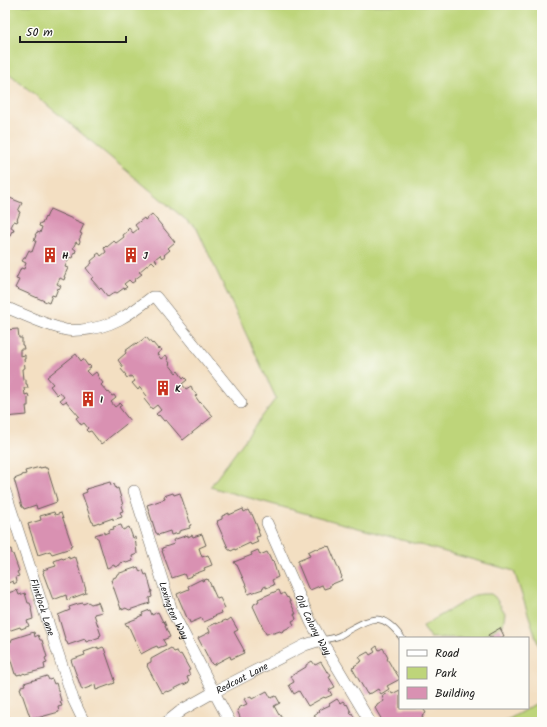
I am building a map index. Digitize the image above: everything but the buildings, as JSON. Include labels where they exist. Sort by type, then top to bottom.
[{"type":"street","points":[[5,307],[47,324],[68,330],[93,329],[117,321],[152,297],[156,297],[241,403]]},
{"type":"street","name":"Flintlock Lane","points":[[5,491],[73,698],[84,722]]},
{"type":"street","name":"Lexington Way","points":[[134,491],[172,611],[230,722]]},
{"type":"street","name":"Old Colony Way","points":[[267,523],[311,622],[370,722]]},
{"type":"street","name":"Redcoat Lane","points":[[167,722],[182,710],[214,692],[305,645],[321,640]]},
{"type":"lane","points":[[321,640],[336,637],[368,620],[376,619],[385,621],[394,628],[401,637]]},
{"type":"green space","points":[[5,5],[542,5],[542,656],[514,571],[210,487],[276,398],[197,229],[5,70]]},
{"type":"green space","points":[[491,594],[495,597],[505,613],[503,625],[483,637],[429,637],[423,626],[475,595]]},
{"type":"green space","points":[[542,700],[542,722],[504,722],[529,709],[529,708]]},
{"type":"place","name":"H","points":[[50,255]]},
{"type":"place","name":"J","points":[[131,255]]},
{"type":"place","name":"K","points":[[163,388]]},
{"type":"place","name":"I","points":[[88,399]]}]
